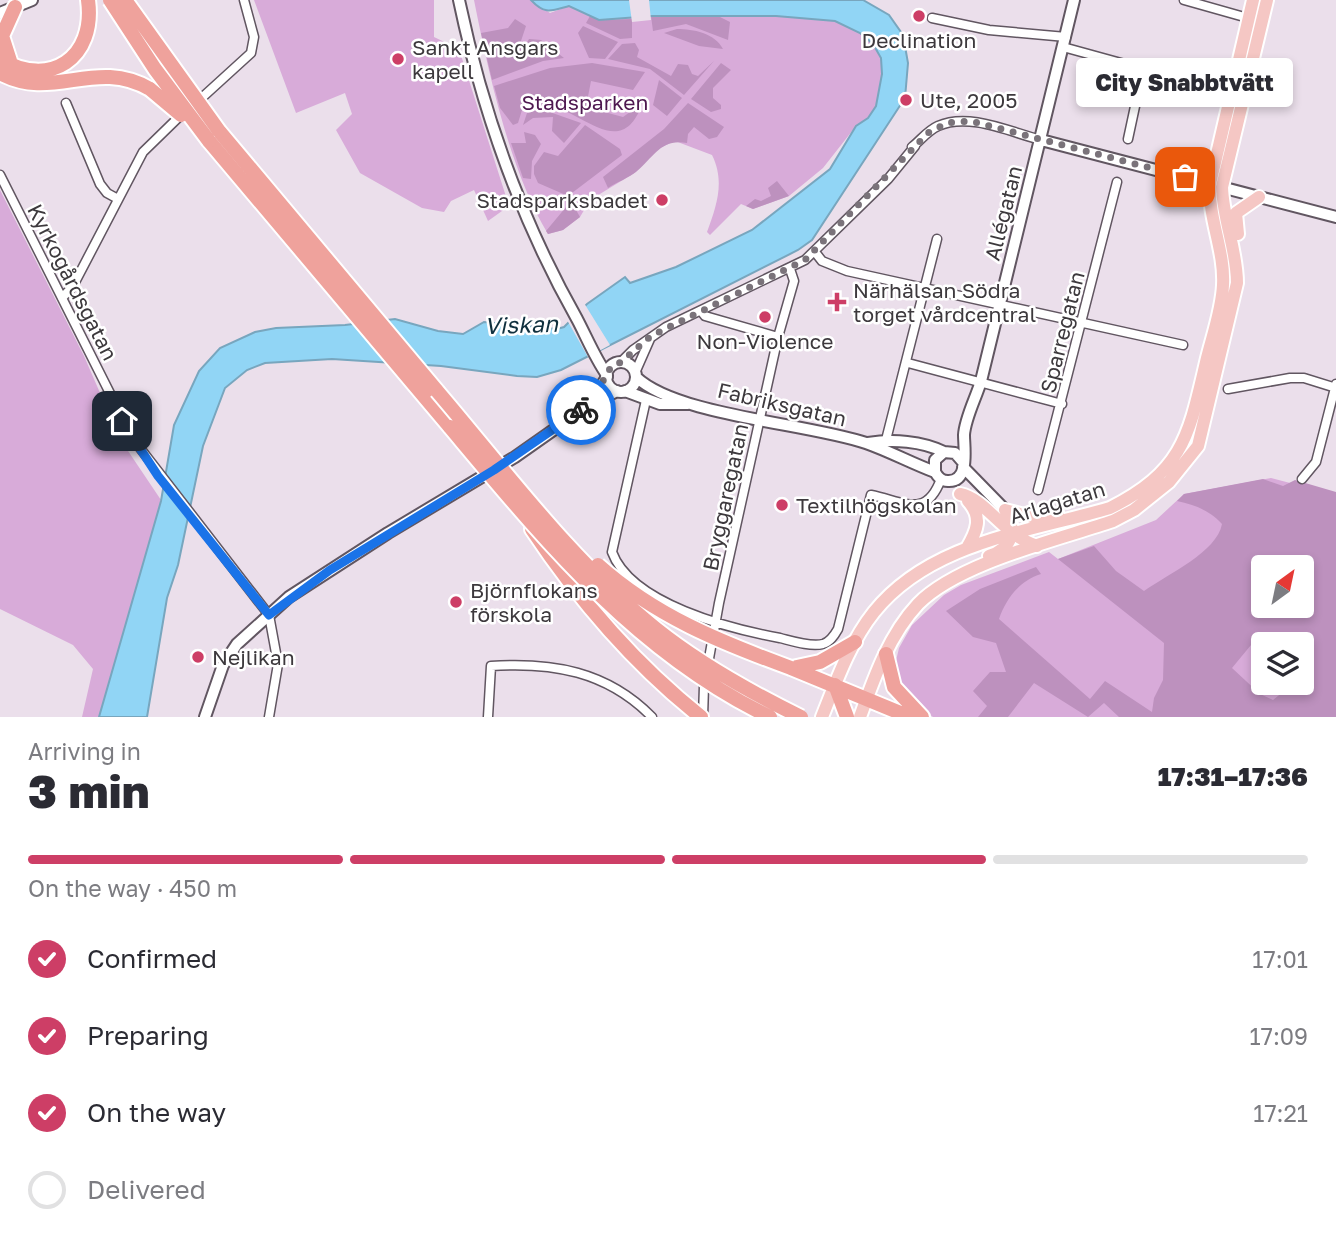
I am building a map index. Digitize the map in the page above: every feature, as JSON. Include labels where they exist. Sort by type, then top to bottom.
[{"type":"highway","points":[[4,65],[33,72],[55,70],[80,48],[88,30],[88,0]]},
{"type":"highway","points":[[110,0],[155,69],[421,371],[584,581],[649,640],[719,690],[770,717]]},
{"type":"highway","points":[[125,0],[214,136],[351,309],[450,427],[520,501],[657,630],[725,677],[801,717]]},
{"type":"highway","points":[[4,65],[2,36],[15,7]]},
{"type":"highway","points":[[4,65],[33,84],[112,75],[125,77],[150,89],[214,136]]},
{"type":"highway","points":[[520,501],[609,574],[664,614],[707,636],[867,697],[910,717]]},
{"type":"highway","points":[[520,501],[572,589],[648,673],[702,717]]},
{"type":"highway","points":[[791,668],[820,662],[855,642]]},
{"type":"highway","points":[[886,654],[894,687],[922,717]]},
{"type":"highway","points":[[835,685],[847,717]]},
{"type":"main road","points":[[1253,0],[1255,20]]},
{"type":"main road","points":[[1216,185],[1255,20],[1267,0]]},
{"type":"main road","name":"Arlagatan","points":[[860,717],[886,654],[910,613],[953,576],[1113,521],[1134,510],[1169,482],[1187,463],[1201,434],[1234,305],[1237,283],[1236,255],[1216,185]]},
{"type":"main road","name":"Arlagatan","points":[[822,717],[855,642],[874,612],[900,586],[935,562],[967,548],[1110,508],[1142,489],[1160,473],[1186,441],[1223,283],[1209,204],[1216,185]]},
{"type":"main road","points":[[1236,255],[1239,243],[1236,213],[1259,197]]},
{"type":"main road","points":[[960,494],[977,501],[1012,535],[1037,546]]},
{"type":"main road","points":[[960,494],[973,506],[978,517],[978,527],[967,548]]},
{"type":"main road","points":[[1005,510],[1032,517],[1093,513]]},
{"type":"main road","points":[[953,576],[962,568],[1001,552],[1012,535],[1013,527],[1005,510]]},
{"type":"street","points":[[0,13],[32,0]]},
{"type":"street","points":[[62,298],[73,286],[132,170],[153,140],[251,53],[254,37],[244,0]]},
{"type":"street","points":[[459,0],[480,88],[502,160],[530,229],[593,348],[610,387],[621,391]]},
{"type":"street","name":"Allégatan","points":[[963,464],[966,445],[964,435],[981,381],[1074,0]]},
{"type":"street","points":[[1184,0],[1255,20]]},
{"type":"street","points":[[932,18],[1064,42],[1143,69],[1186,76]]},
{"type":"street","points":[[1128,139],[1143,69]]},
{"type":"street","points":[[66,103],[100,184],[107,193],[118,199]]},
{"type":"street","points":[[589,405],[611,367],[620,363],[651,336],[790,269],[815,252],[936,127],[965,121],[1336,217]]},
{"type":"street","name":"Kyrkogårdsgatan","points":[[0,175],[122,421],[158,476],[269,615]]},
{"type":"street","name":"Sparregatan","points":[[1038,490],[1117,183]]},
{"type":"street","points":[[886,440],[908,363],[937,239]]},
{"type":"street","points":[[815,252],[822,261],[847,271],[925,286],[1183,345]]},
{"type":"street","name":"Bryggaregatan","points":[[702,717],[704,686],[716,623],[778,337],[794,281],[790,269]]},
{"type":"street","points":[[701,311],[705,316],[778,337]]},
{"type":"street","points":[[205,717],[223,665],[246,635],[289,597],[494,470],[589,405],[633,386],[651,336]]},
{"type":"street","points":[[593,348],[631,366],[636,375]]},
{"type":"street","points":[[908,363],[1062,404]]},
{"type":"street","name":"Fabriksgatan","points":[[636,375],[656,391],[691,403],[865,443],[940,477],[960,494]]},
{"type":"street","points":[[1227,389],[1290,378],[1304,378],[1336,387],[1316,462],[1301,479]]},
{"type":"street","name":"Fabriksgatan","points":[[621,391],[644,406],[691,403]]},
{"type":"street","points":[[644,406],[612,552],[615,562],[656,597],[688,614],[716,623],[807,643],[823,644],[832,639],[840,620],[871,495],[926,503],[933,497],[940,477],[935,460],[946,452],[955,453],[1005,510]]},
{"type":"street","name":"Allégatan","points":[[946,452],[964,435]]},
{"type":"street","name":"Fabriksgatan","points":[[865,443],[886,440],[946,452]]},
{"type":"street","points":[[940,477],[957,478],[963,464]]},
{"type":"street","points":[[688,614],[697,624],[710,652]]},
{"type":"street","points":[[269,615],[278,664],[269,717]]},
{"type":"street","points":[[488,717],[491,666],[532,663],[577,670],[626,696],[652,717]]},
{"type":"green space","points":[[254,0],[434,0],[434,37],[459,49],[509,206],[488,221],[474,190],[451,201],[444,212],[422,208],[360,173],[336,130],[352,114],[345,93],[296,113]]},
{"type":"green space","name":"Stadsparken","points":[[474,0],[531,0],[550,13],[569,6],[599,20],[652,16],[776,16],[835,21],[860,33],[873,44],[881,58],[882,74],[876,106],[868,118],[856,126],[823,168],[789,196],[753,209],[741,204],[710,235],[707,232],[719,184],[716,165],[712,155],[675,141],[655,150],[636,172],[590,200],[580,217],[563,230],[548,234],[522,181],[502,120]]},
{"type":"green space","points":[[590,16],[599,20],[632,19],[632,38],[620,39],[586,23]]},
{"type":"green space","points":[[651,16],[718,16],[730,22],[728,40],[686,24],[653,31]]},
{"type":"green space","points":[[515,19],[526,26],[520,44],[525,46],[529,39],[541,40],[564,58],[543,61],[492,80],[481,33],[508,28]]},
{"type":"green space","points":[[583,26],[618,42],[605,59],[589,58],[578,33]]},
{"type":"green space","points":[[677,29],[696,31],[709,36],[723,49],[699,46],[664,33]]},
{"type":"green space","points":[[635,43],[639,50],[637,57],[671,76],[678,64],[688,65],[692,74],[698,76],[714,61],[684,95],[650,69],[608,59],[622,44]]},
{"type":"green space","points":[[592,63],[645,72],[633,90],[591,81],[586,107],[623,117],[630,112],[634,98],[643,102],[632,122],[620,131],[605,130],[557,108],[539,105],[522,110],[518,123],[513,125],[500,108],[494,86],[550,68]]},
{"type":"green space","points":[[721,63],[731,70],[713,88],[713,98],[721,105],[721,109],[711,112],[691,99]]},
{"type":"green space","points":[[659,80],[682,98],[667,116],[653,105]]},
{"type":"green space","points":[[688,103],[724,127],[717,137],[709,139],[694,127],[688,134],[687,143],[678,142],[664,146],[634,173],[608,188],[603,177],[664,129]]},
{"type":"green space","points":[[541,109],[581,123],[564,143],[552,131],[553,117],[533,118],[523,125],[527,113]]},
{"type":"green space","points":[[585,125],[620,149],[622,155],[568,196],[538,183],[534,166],[544,152],[558,156]]},
{"type":"green space","points":[[524,132],[535,135],[541,144],[532,161],[531,179],[523,178],[511,143],[526,143]]},
{"type":"green space","points":[[777,181],[789,196],[753,209],[746,206],[755,199],[761,201],[771,196],[768,188]]},
{"type":"green space","points":[[0,190],[84,356],[120,439],[161,500],[99,717],[82,717],[93,669],[73,645],[0,609]]},
{"type":"green space","points":[[571,201],[580,217],[563,230],[548,234],[546,231]]},
{"type":"green space","points":[[1271,478],[1336,495],[1336,717],[933,717],[903,694],[895,665],[899,648],[912,625],[944,595],[961,585],[1049,552],[1058,559],[1156,520],[1184,494]]},
{"type":"green space","points":[[1263,479],[1283,486],[1295,480],[1336,492],[1336,717],[1119,717],[1104,703],[1088,717],[1034,683],[1008,717],[978,717],[987,706],[973,691],[990,672],[1006,672],[996,643],[973,637],[946,611],[980,589],[1036,567],[1041,574],[1026,581],[1014,592],[999,619],[1090,699],[1105,681],[1152,712],[1154,698],[1163,680],[1164,643],[1058,559],[1094,546],[1116,571],[1144,591],[1201,553],[1211,544],[1222,524],[1196,506],[1177,501],[1184,494]]},
{"type":"water","points":[[531,0],[863,0],[889,15],[903,35],[908,63],[905,98],[812,240],[798,250],[561,370],[537,377],[441,366],[332,359],[265,363],[247,370],[225,388],[203,446],[178,565],[167,598],[147,717],[99,717],[161,501],[174,425],[199,371],[220,348],[255,332],[276,328],[345,325],[395,319],[438,331],[463,334],[484,322],[557,329],[564,327],[587,304],[625,277],[630,283],[676,267],[752,230],[830,169],[856,126],[868,118],[876,106],[882,74],[881,58],[873,44],[860,33],[835,21],[776,16],[652,16],[599,20],[569,6],[544,10]]},
{"type":"pier","points":[[629,0],[649,0],[651,20],[632,22]]},
{"type":"pier","points":[[584,303],[610,345],[588,357],[567,320]]},
{"type":"way so far","points":[[581,410],[589,405],[611,367],[621,362],[651,336],[805,260],[879,186],[884,176],[908,150],[936,127],[956,121],[971,121],[1185,177]]},
{"type":"place","name":"Declination","points":[[919,16]]},
{"type":"place","name":"Sankt Ansgars kapell","points":[[398,59]]},
{"type":"place","name":"Ute, 2005","points":[[906,100]]},
{"type":"place","name":"City Snabbtvätt","points":[[1185,177]]},
{"type":"place","name":"Stadsparksbadet","points":[[662,200]]},
{"type":"place","name":"Närhälsan Södra torget vårdcentral","points":[[837,302]]},
{"type":"place","name":"Non-Violence","points":[[765,317]]},
{"type":"place","name":"Textilhögskolan","points":[[782,505]]},
{"type":"place","name":"Björnflokans förskola","points":[[456,602]]},
{"type":"place","name":"Nejlikan","points":[[198,657]]},
{"type":"route","points":[[122,421],[158,476],[269,615],[289,597],[330,570],[473,484],[581,410]]},
{"type":"water label","name":"Viskan","points":[[521,324]]}]
